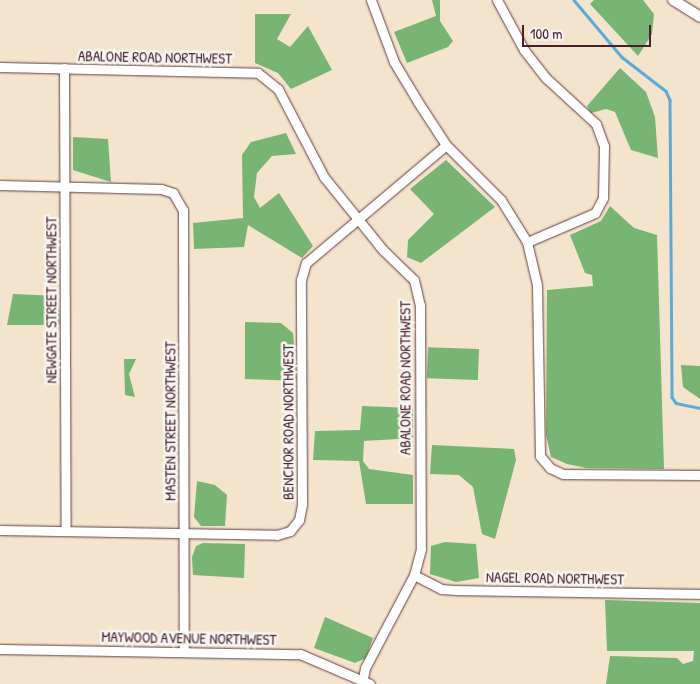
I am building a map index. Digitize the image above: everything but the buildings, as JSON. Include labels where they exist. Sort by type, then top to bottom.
[{"type":"street","points":[[371,0],[394,62],[446,145],[501,200],[527,242],[538,284],[538,436],[544,461],[563,474],[700,475]]},
{"type":"street","points":[[497,0],[524,50],[546,78],[596,124],[604,146],[603,198],[598,209],[586,220],[527,242]]},
{"type":"street","points":[[673,0],[700,17]]},
{"type":"street","points":[[685,9],[691,0]]},
{"type":"street","name":"ABALONE ROAD NORTHWEST","points":[[0,67],[258,73],[278,89],[324,176],[357,220],[414,280],[418,292],[421,550],[414,574],[365,683]]},
{"type":"street","name":"NEWGATE STREET NORTHWEST","points":[[64,68],[66,531]]},
{"type":"street","name":"BENCHOR ROAD NORTHWEST","points":[[0,530],[277,535],[290,531],[299,520],[301,280],[306,263],[317,251],[446,145]]},
{"type":"street","points":[[0,185],[64,187]]},
{"type":"street","name":"MASTEN STREET NORTHWEST","points":[[64,187],[161,189],[173,194],[183,210],[184,652]]},
{"type":"street","name":"NAGEL ROAD NORTHWEST","points":[[414,574],[441,589],[700,594]]},
{"type":"street","name":"MAYWOOD AVENUE NORTHWEST","points":[[0,649],[300,654],[365,683]]},
{"type":"green space","points":[[432,0],[440,0],[440,21],[453,41],[448,47],[407,63],[394,32],[436,16]]},
{"type":"green space","points":[[594,0],[643,0],[654,14],[652,34],[638,56],[590,4]]},
{"type":"green space","points":[[255,14],[291,14],[277,39],[290,47],[308,26],[332,70],[291,89],[278,73],[255,63]]},
{"type":"green space","points":[[620,68],[646,92],[655,117],[658,158],[631,150],[615,112],[606,109],[591,113],[587,106]]},
{"type":"green space","points":[[286,133],[296,154],[272,156],[257,173],[254,197],[260,208],[279,193],[313,246],[302,258],[248,225],[244,247],[194,249],[193,223],[243,218],[242,155],[251,142]]},
{"type":"green space","points":[[73,137],[108,139],[111,182],[73,170]]},
{"type":"green space","points":[[446,160],[495,207],[421,263],[407,257],[408,240],[434,214],[410,189]]},
{"type":"green space","points":[[610,206],[634,228],[657,235],[664,469],[586,468],[567,464],[551,457],[546,435],[547,290],[593,286],[592,275],[585,273],[570,235],[601,221]]},
{"type":"green space","points":[[13,294],[58,296],[60,325],[7,325]]},
{"type":"green space","points":[[245,322],[281,323],[293,333],[297,381],[245,379]]},
{"type":"green space","points":[[428,347],[479,349],[478,380],[427,378]]},
{"type":"green space","points":[[124,359],[136,359],[129,374],[135,397],[125,395]]},
{"type":"green space","points":[[681,365],[700,366],[700,399],[683,387]]},
{"type":"green space","points":[[362,406],[413,408],[413,438],[364,441],[363,461],[369,469],[413,475],[413,504],[366,504],[359,461],[313,460],[315,431],[360,430]]},
{"type":"green space","points":[[432,445],[514,449],[516,460],[495,539],[482,534],[473,487],[459,475],[430,474]]},
{"type":"green space","points":[[197,481],[215,485],[227,495],[225,526],[201,526],[194,517]]},
{"type":"green space","points":[[445,542],[476,544],[479,578],[456,582],[430,574],[431,546]]},
{"type":"green space","points":[[203,543],[245,544],[244,578],[193,575],[192,557],[196,546]]},
{"type":"green space","points":[[605,600],[700,603],[700,684],[606,684],[610,656],[677,658],[683,664],[693,661],[694,651],[607,651]]},
{"type":"green space","points":[[325,617],[373,638],[366,658],[355,663],[314,648]]},
{"type":"waterway","points":[[574,0],[622,57],[666,91],[670,100],[672,397],[676,403],[700,408]]}]
